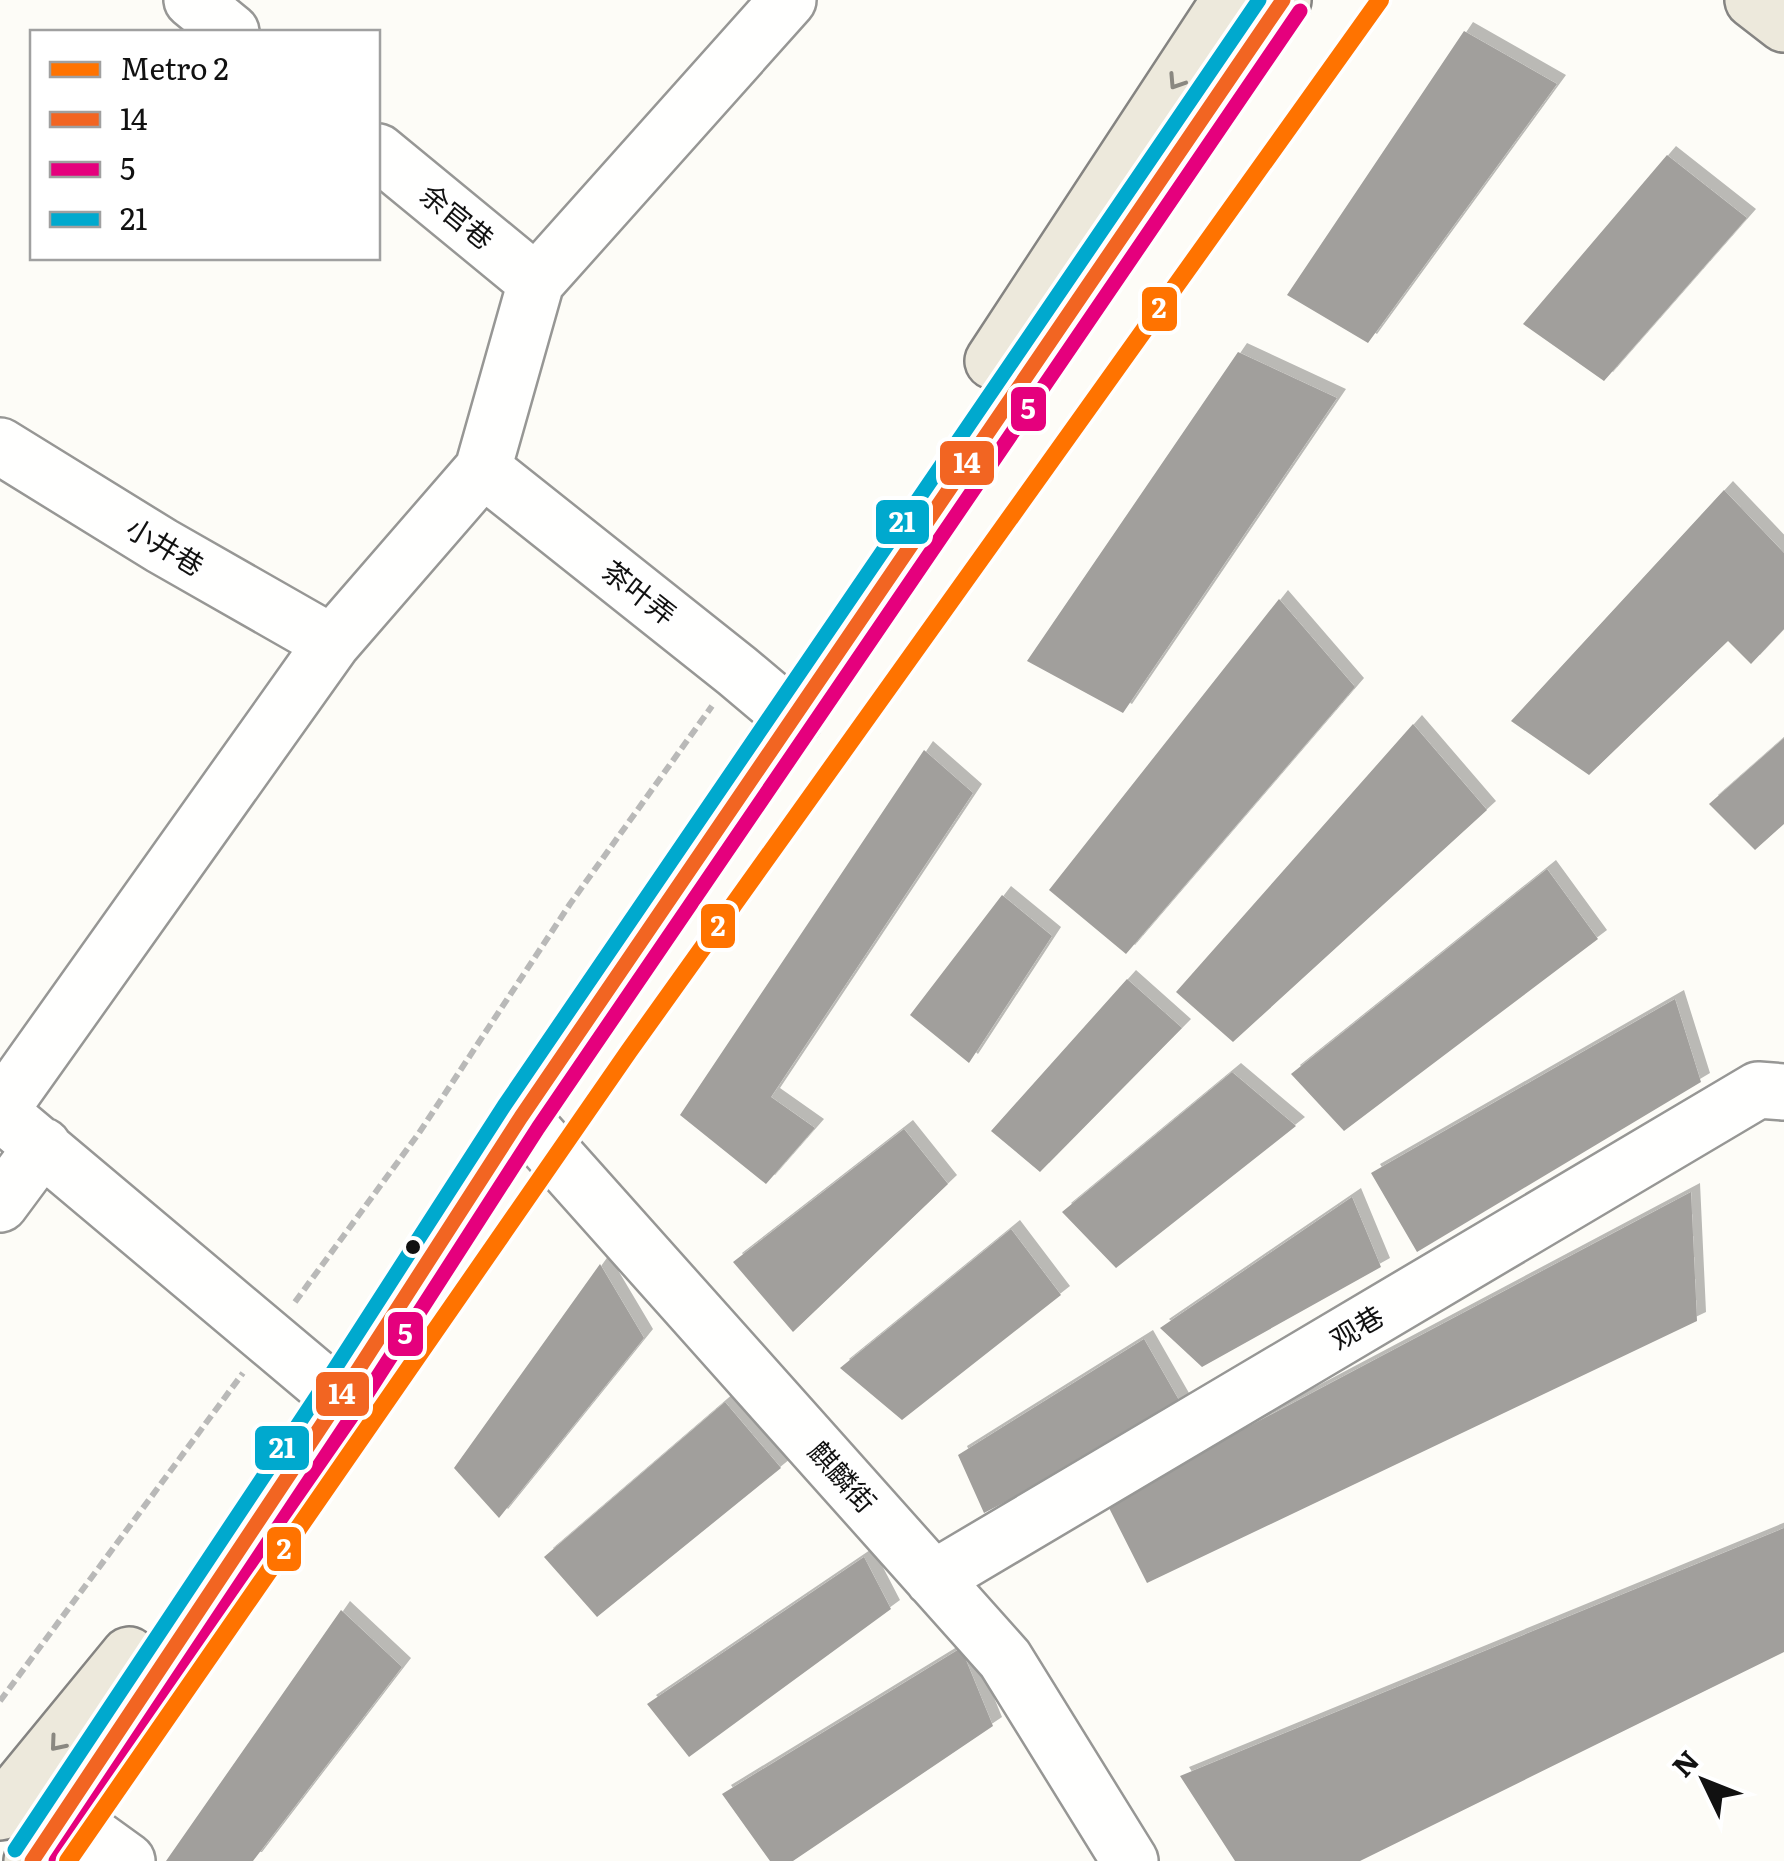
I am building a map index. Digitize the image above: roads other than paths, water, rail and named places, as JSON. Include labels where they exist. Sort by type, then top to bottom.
[{"type":"main road","points":[[32,1861],[767,696],[1230,0]]},
{"type":"main road","points":[[0,1812],[116,1674],[329,1388],[521,1117],[767,696],[1283,0]]},
{"type":"main road","points":[[1752,0],[1784,24]]},
{"type":"street","points":[[192,0],[230,30]]},
{"type":"street","points":[[329,1388],[0,1111],[332,644],[483,469],[536,282],[788,0]]},
{"type":"street","name":"余官巷","points":[[380,154],[536,282]]},
{"type":"street","name":"小井巷","points":[[0,446],[332,644]]},
{"type":"street","name":"茶叶弄","points":[[483,469],[767,696]]},
{"type":"street","name":"观巷","points":[[933,1579],[1758,1090],[1784,1092]]},
{"type":"street","name":"麒麟街","points":[[521,1117],[1005,1659],[1130,1861]]},
{"type":"street","points":[[0,1204],[43,1146]]},
{"type":"street","points":[[62,1814],[128,1861]]},
{"type":"metro line","name":"2","points":[[68,1861],[629,1051],[1380,0]]}]
